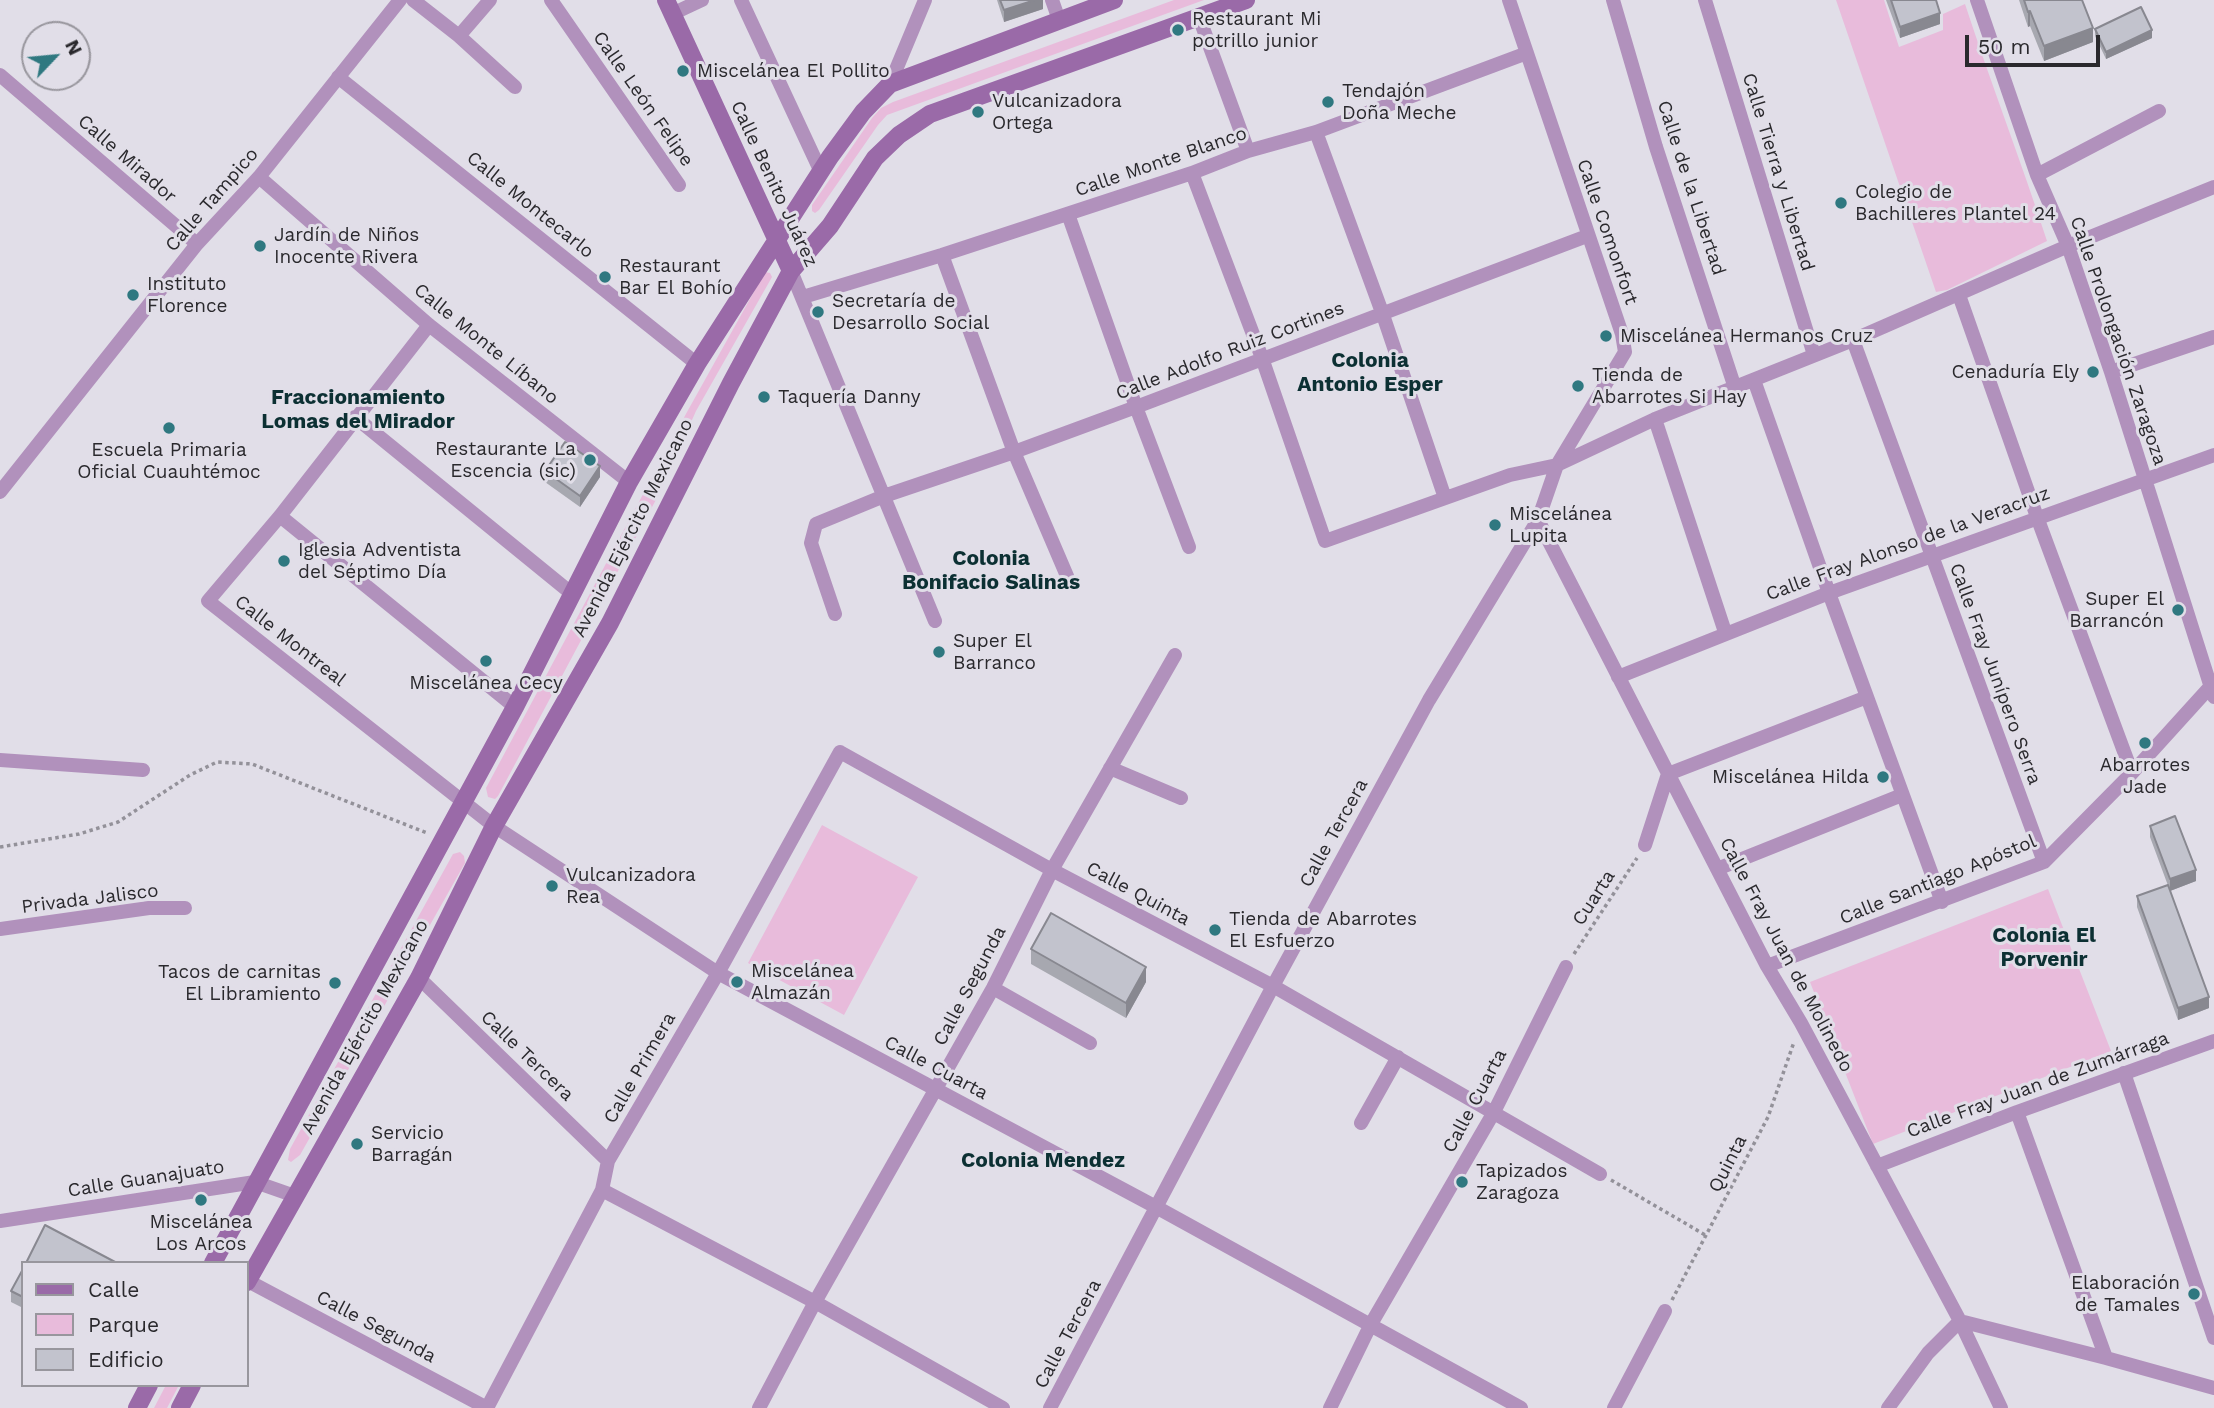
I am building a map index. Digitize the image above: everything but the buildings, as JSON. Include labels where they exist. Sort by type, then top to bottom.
[{"type":"main road","name":"Avenida Ejército Mexicano","points":[[214,1261],[515,707],[629,482],[697,363],[776,237],[863,112],[890,84],[1114,0]]},
{"type":"main road","name":"Avenida Ejército Mexicano","points":[[248,1279],[419,978],[494,826],[610,623],[731,383],[791,271],[830,226],[875,158],[899,135],[930,114],[1246,0]]},
{"type":"main road","name":"Calle Benito Juárez","points":[[669,7],[791,271]]},
{"type":"main road","points":[[137,1408],[148,1387]]},
{"type":"main road","points":[[180,1408],[191,1387]]},
{"type":"street","name":"Calle Tampico","points":[[0,492],[197,244],[259,177],[400,0]]},
{"type":"street","points":[[414,0],[515,87]]},
{"type":"street","points":[[459,36],[490,0]]},
{"type":"street","name":"Calle León Felipe","points":[[551,0],[679,185]]},
{"type":"street","points":[[669,7],[702,0]]},
{"type":"street","points":[[741,0],[821,172]]},
{"type":"street","points":[[890,84],[925,0]]},
{"type":"street","points":[[1052,0],[1059,20]]},
{"type":"street","name":"Calle Comonfort","points":[[1509,0],[1622,334],[1625,352],[1557,465]]},
{"type":"street","name":"Calle de la Libertad","points":[[1613,0],[1656,147],[1735,388]]},
{"type":"street","name":"Calle Tierra y Libertad","points":[[1705,0],[1814,355]]},
{"type":"street","name":"Calle Prolongación Zaragoza","points":[[1977,0],[2037,175],[2068,246],[2213,686]]},
{"type":"street","points":[[1199,17],[1248,151]]},
{"type":"street","name":"Calle Monte Blanco","points":[[803,297],[1068,214],[1192,173],[1248,151],[1316,132],[1527,52]]},
{"type":"street","name":"Calle Mirador","points":[[0,75],[197,244]]},
{"type":"street","name":"Calle Montecarlo","points":[[338,77],[697,363]]},
{"type":"street","points":[[2037,175],[2159,111]]},
{"type":"street","points":[[1316,132],[1383,315],[1445,498]]},
{"type":"street","points":[[1192,173],[1262,358],[1325,541],[1510,475],[1557,465],[1655,419],[1853,340],[2068,246],[2214,187]]},
{"type":"street","name":"Calle Monte Líbano","points":[[259,177],[429,325],[629,482]]},
{"type":"street","points":[[1068,214],[1189,547]]},
{"type":"street","name":"Calle Adolfo Ruiz Cortines","points":[[835,614],[814,558],[811,543],[816,524],[884,496],[1014,452],[1383,315],[1587,236]]},
{"type":"street","points":[[942,255],[1014,452],[1067,576]]},
{"type":"street","name":"Calle Benito Juárez","points":[[791,271],[935,621]]},
{"type":"street","points":[[1959,295],[2037,517],[2132,773]]},
{"type":"street","name":"Calle Montreal","points":[[429,325],[280,516],[208,601],[494,826]]},
{"type":"street","points":[[2111,372],[2214,337]]},
{"type":"street","name":"Calle Fray Junípero Serra","points":[[1853,340],[2045,862]]},
{"type":"street","points":[[1754,380],[1942,901]]},
{"type":"street","points":[[355,417],[571,593]]},
{"type":"street","points":[[1655,419],[1725,632]]},
{"type":"street","name":"Calle Fray Alonso de la Veracruz","points":[[1618,677],[1725,632],[1829,593],[2214,455]]},
{"type":"street","name":"Calle Tercera","points":[[1051,1408],[1273,986],[1429,700],[1538,520],[1557,465]]},
{"type":"street","points":[[280,516],[515,707]]},
{"type":"street","name":"Calle Fray Juan de Molinedo","points":[[1538,520],[1767,967],[1801,1023],[1960,1321],[2001,1408]]},
{"type":"street","name":"Calle Segunda","points":[[759,1408],[814,1302],[993,988],[1052,870],[1175,655]]},
{"type":"street","name":"Calle Santiago Apóstol","points":[[1767,967],[2045,862],[2213,686]]},
{"type":"street","points":[[1645,845],[1668,774],[1867,697]]},
{"type":"street","name":"Calle Quinta","points":[[840,752],[1052,870],[1273,986],[1600,1174]]},
{"type":"street","name":"Calle Primera","points":[[487,1408],[602,1190],[608,1161],[718,973],[840,752]]},
{"type":"street","points":[[0,760],[143,770]]},
{"type":"street","points":[[1110,768],[1181,798]]},
{"type":"street","points":[[1717,869],[1902,795]]},
{"type":"street","name":"Calle Cuarta","points":[[494,826],[718,973],[1156,1207],[1521,1408]]},
{"type":"street","name":"Privada Jalisco","points":[[0,929],[149,908],[185,908]]},
{"type":"street","name":"Calle Cuarta","points":[[1330,1408],[1371,1324],[1494,1112],[1566,967]]},
{"type":"street","name":"Calle Tercera","points":[[419,978],[608,1161]]},
{"type":"street","points":[[993,988],[1090,1043]]},
{"type":"street","name":"Calle Fray Juan de Zumárraga","points":[[1877,1166],[2214,1041]]},
{"type":"street","points":[[1361,1122],[1398,1057]]},
{"type":"street","points":[[2123,1073],[2214,1338]]},
{"type":"street","points":[[2017,1112],[2106,1358]]},
{"type":"street","name":"Calle Guanajuato","points":[[0,1221],[256,1182],[295,1196]]},
{"type":"street","points":[[602,1190],[814,1302],[1003,1408]]},
{"type":"street","name":"Calle Segunda","points":[[248,1282],[487,1408]]},
{"type":"street","points":[[1614,1408],[1665,1311]]},
{"type":"street","points":[[1888,1408],[1928,1353],[1960,1321],[2214,1388]]},
{"type":"path","points":[[0,846],[79,834],[118,822],[190,775],[217,762],[252,764],[442,839]]},
{"type":"path","name":"Cuarta","points":[[1566,967],[1645,845]]},
{"type":"path","name":"Quinta","points":[[1665,1311],[1768,1117],[1801,1023]]},
{"type":"path","points":[[1600,1174],[1707,1236]]},
{"type":"green space","points":[[1174,0],[1204,0],[887,115],[819,210],[815,213],[812,211],[812,205],[881,108]]},
{"type":"green space","points":[[1836,0],[1884,0],[1899,47],[1943,30],[1943,14],[1965,4],[2047,241],[1947,290],[1936,292]]},
{"type":"green space","points":[[765,272],[772,277],[696,411],[659,494],[498,796],[495,799],[488,797],[486,788]]},
{"type":"green space","points":[[822,825],[918,877],[844,1015],[748,963]]},
{"type":"green space","points":[[460,852],[465,863],[300,1155],[291,1162],[288,1160],[290,1149],[453,854]]},
{"type":"green space","points":[[2048,889],[2111,1051],[1873,1144],[1810,982]]},
{"type":"green space","points":[[165,1387],[178,1387],[167,1408],[154,1408]]},
{"type":"place","name":"Restaurant Mi potrillo junior","points":[[1178,30]]},
{"type":"place","name":"Miscelánea El Pollito","points":[[683,71]]},
{"type":"place","name":"Tendajón Doña Meche","points":[[1328,102]]},
{"type":"place","name":"Vulcanizadora Ortega","points":[[978,112]]},
{"type":"place","name":"Colegio de Bachilleres Plantel 24","points":[[1841,203]]},
{"type":"place","name":"Jardín de Niños Inocente Rivera","points":[[260,246]]},
{"type":"place","name":"Restaurant Bar El Bohío","points":[[605,277]]},
{"type":"place","name":"Instituto Florence","points":[[133,295]]},
{"type":"place","name":"Secretaría de Desarrollo Social","points":[[818,312]]},
{"type":"place","name":"Miscelánea Hermanos Cruz","points":[[1606,336]]},
{"type":"place","name":"Cenaduría Ely","points":[[2093,372]]},
{"type":"place","name":"Tienda de Abarrotes Si Hay","points":[[1578,386]]},
{"type":"place","name":"Taquería Danny","points":[[764,397]]},
{"type":"place","name":"Escuela Primaria Oficial Cuauhtémoc","points":[[169,428]]},
{"type":"place","name":"Restaurante La Escencia (sic)","points":[[590,460]]},
{"type":"place","name":"Miscelánea Lupita","points":[[1495,525]]},
{"type":"place","name":"Iglesia Adventista del Séptimo Día","points":[[284,561]]},
{"type":"place","name":"Super El Barrancón","points":[[2178,610]]},
{"type":"place","name":"Super El Barranco","points":[[939,652]]},
{"type":"place","name":"Miscelánea Cecy","points":[[486,661]]},
{"type":"place","name":"Abarrotes Jade","points":[[2145,743]]},
{"type":"place","name":"Miscelánea Hilda","points":[[1883,777]]},
{"type":"place","name":"Vulcanizadora Rea","points":[[552,886]]},
{"type":"place","name":"Tienda de Abarrotes El Esfuerzo","points":[[1215,930]]},
{"type":"place","name":"Miscelánea Almazán","points":[[737,982]]},
{"type":"place","name":"Tacos de carnitas El Libramiento","points":[[335,983]]},
{"type":"place","name":"Servicio Barragán","points":[[357,1144]]},
{"type":"place","name":"Tapizados Zaragoza","points":[[1462,1182]]},
{"type":"place","name":"Miscelánea Los Arcos","points":[[201,1200]]},
{"type":"place","name":"Elaboración de Tamales","points":[[2194,1294]]},
{"type":"district","name":"Colonia Antonio Esper","points":[[1370,373]]},
{"type":"district","name":"Fraccionamiento Lomas del Mirador","points":[[358,410]]},
{"type":"district","name":"Colonia Bonifacio Salinas","points":[[991,571]]},
{"type":"district","name":"Colonia El Porvenir","points":[[2044,948]]},
{"type":"district","name":"Colonia Mendez","points":[[1043,1161]]}]
